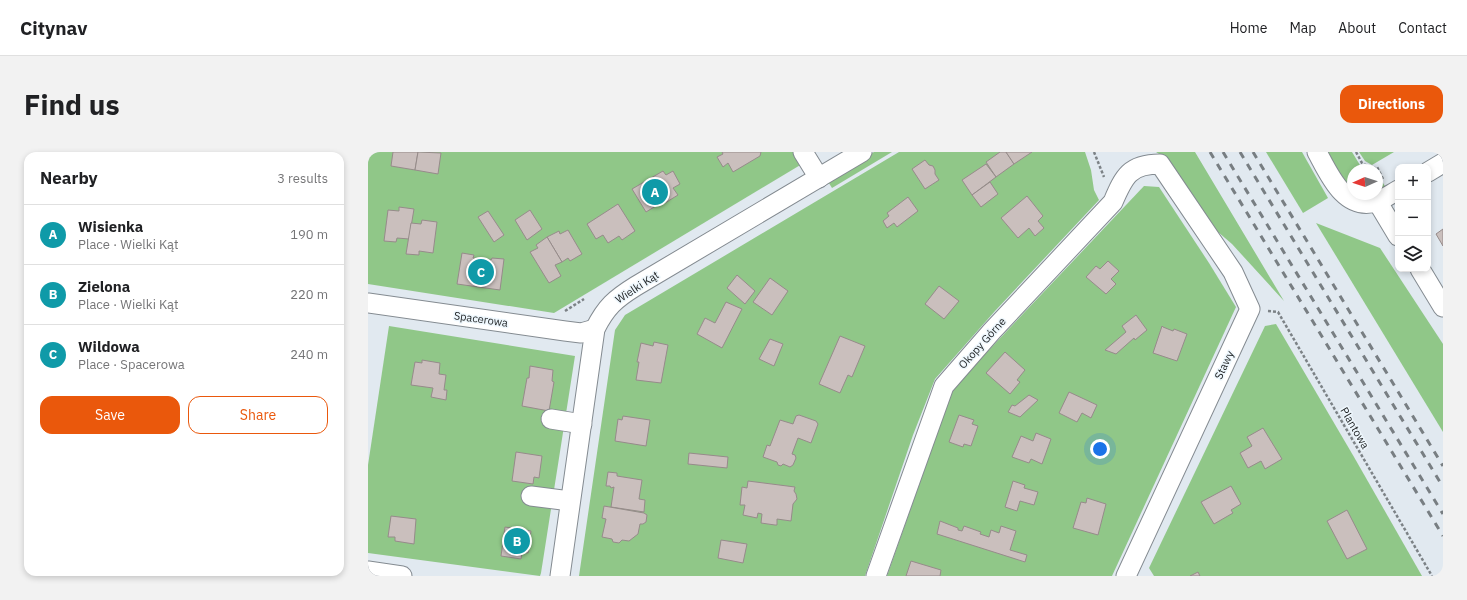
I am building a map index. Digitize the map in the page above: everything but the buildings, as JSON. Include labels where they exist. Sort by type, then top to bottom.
[{"type":"street","points":[[803,152],[819,178]]},
{"type":"street","name":"Wielki Kąt","points":[[560,576],[594,329],[608,307],[621,295],[862,152]]},
{"type":"street","points":[[1317,152],[1336,186],[1346,196],[1360,202],[1367,203],[1389,195],[1395,222]]},
{"type":"street","points":[[1431,170],[1443,163]]},
{"type":"street","name":"Okopy Górne","points":[[876,576],[944,386],[992,331],[1114,202],[1121,183],[1130,172],[1146,164],[1160,164],[1233,272],[1250,309]]},
{"type":"street","points":[[1422,272],[1443,307]]},
{"type":"street","name":"Spacerowa","points":[[368,303],[566,331],[581,332],[594,329]]},
{"type":"street","name":"Stawy","points":[[1126,576],[1250,309]]},
{"type":"street","points":[[551,420],[582,424]]},
{"type":"street","points":[[531,496],[570,501]]},
{"type":"street","points":[[368,571],[402,576]]},
{"type":"path","points":[[1356,152],[1362,163],[1372,169],[1377,167],[1389,195]]},
{"type":"path","points":[[561,314],[584,299]]},
{"type":"path","name":"Plantowa","points":[[1250,309],[1278,312],[1432,576]]},
{"type":"green space","points":[[368,152],[794,152],[802,164],[554,313],[368,284]]},
{"type":"green space","points":[[874,152],[892,152],[832,188],[827,180]]},
{"type":"green space","points":[[899,152],[1085,152],[1091,170],[1094,190],[1099,200],[995,311],[935,379],[913,435],[865,576],[579,576],[615,330],[625,315]]},
{"type":"green space","points":[[1156,152],[1195,152],[1284,301],[1232,244],[1211,226],[1167,159]]},
{"type":"green space","points":[[1266,152],[1302,152],[1328,198],[1303,213]]},
{"type":"green space","points":[[1325,152],[1352,152],[1359,164],[1347,164],[1347,187]]},
{"type":"green space","points":[[1359,152],[1394,152],[1374,164],[1365,161]]},
{"type":"green space","points":[[1144,186],[1159,187],[1236,307],[1112,576],[887,576],[953,388]]},
{"type":"green space","points":[[1316,223],[1380,248],[1443,344],[1443,432]]},
{"type":"green space","points":[[1276,324],[1422,576],[1154,576],[1149,568],[1265,326]]},
{"type":"green space","points":[[389,326],[575,356],[540,576],[368,553],[368,465]]},
{"type":"railway","points":[[1210,152],[1443,536]]},
{"type":"railway","points":[[1223,152],[1443,514]]},
{"type":"railway","points":[[1240,152],[1443,487]]},
{"type":"railway","points":[[1253,152],[1443,466]]},
{"type":"place","name":"Wisienka","points":[[655,192]]},
{"type":"place","name":"Wildowa","points":[[481,272]]},
{"type":"place","name":"Zielona","points":[[517,541]]}]
